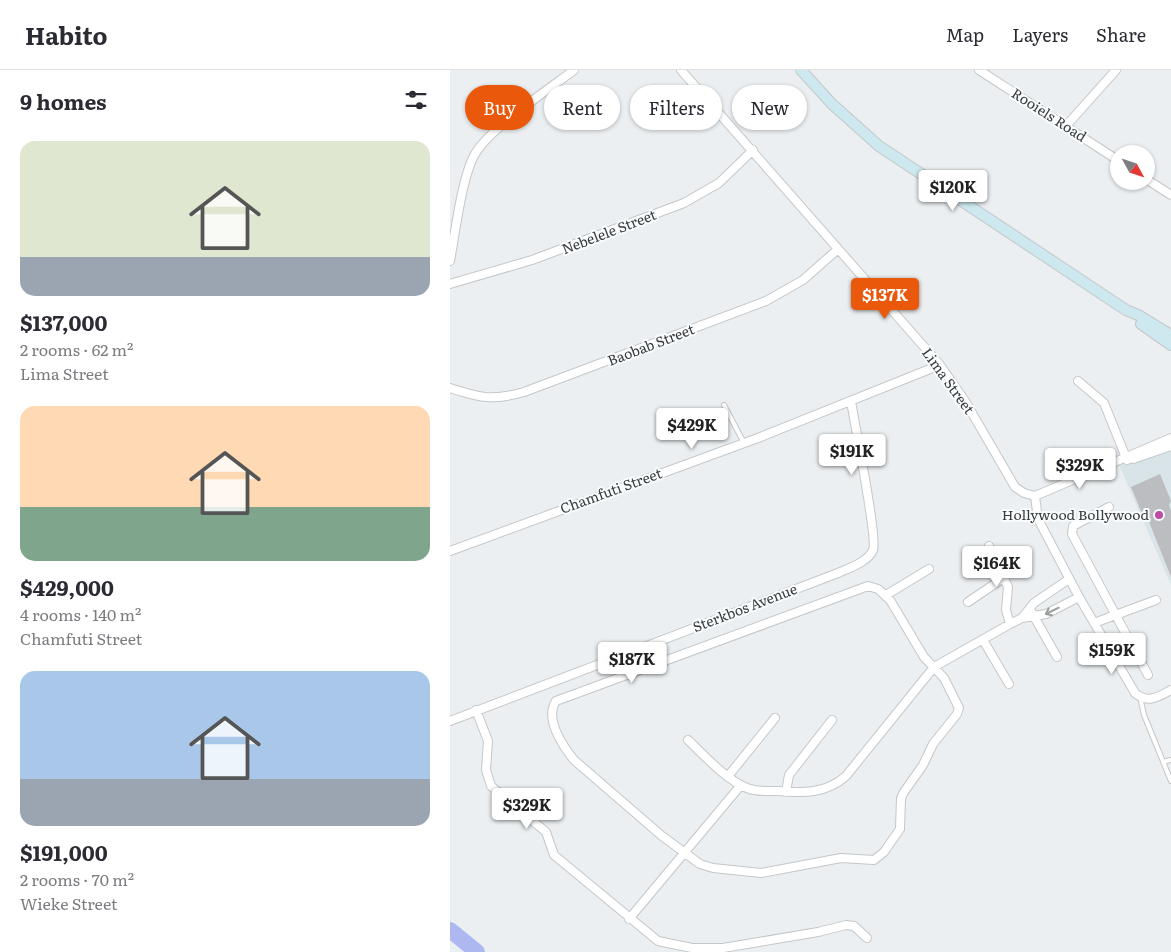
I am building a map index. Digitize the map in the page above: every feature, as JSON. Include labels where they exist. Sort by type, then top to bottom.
[{"type":"street","points":[[450,261],[468,174],[479,147],[496,131],[574,70]]},
{"type":"street","name":"Lima Street","points":[[681,70],[753,150],[837,250],[940,365],[965,401],[1015,487],[1024,493],[1035,496]]},
{"type":"street","points":[[801,70],[808,74],[832,104],[879,146],[1126,310],[1171,335]]},
{"type":"street","name":"Rooiels Road","points":[[978,70],[1110,155]]},
{"type":"street","points":[[1066,126],[1116,70]]},
{"type":"street","name":"Nebelele Street","points":[[450,284],[532,260],[684,203],[719,183],[753,150]]},
{"type":"street","points":[[1155,185],[1171,195]]},
{"type":"street","name":"Baobab Street","points":[[450,388],[477,397],[499,399],[524,392],[766,301],[803,280],[837,250]]},
{"type":"street","points":[[1126,310],[1135,320],[1171,345]]},
{"type":"street","name":"Chamfuti Street","points":[[450,551],[744,443],[940,365]]},
{"type":"street","points":[[1078,381],[1104,403],[1126,459]]},
{"type":"street","name":"Sterkbos Avenue","points":[[450,721],[838,573],[861,562],[870,555],[874,546],[872,525],[851,401]]},
{"type":"street","points":[[1126,459],[1171,438]]},
{"type":"street","points":[[1171,446],[1116,462],[1035,496],[1038,519],[1079,597],[1136,693],[1140,698],[1153,699],[1171,690]]},
{"type":"street","points":[[1109,507],[1080,520],[1071,530],[1073,538],[1148,675]]},
{"type":"street","points":[[989,546],[1008,587],[1006,610],[1010,624]]},
{"type":"street","points":[[886,595],[929,569]]},
{"type":"street","points":[[968,602],[1005,577]]},
{"type":"street","points":[[1022,618],[1034,602],[1069,579]]},
{"type":"street","points":[[868,586],[878,589],[886,595],[924,657],[950,687],[959,706],[959,711],[933,744],[923,765],[904,792],[901,798],[900,829],[884,852],[874,860],[841,858],[761,873],[713,868],[700,864],[685,854],[574,760],[566,750],[553,722],[552,713],[556,702],[868,586]]},
{"type":"street","points":[[688,740],[741,785],[756,790],[786,792],[818,791],[838,784],[934,668],[1022,618],[1046,614],[1079,597]]},
{"type":"street","points":[[1094,623],[1156,600]]},
{"type":"street","points":[[1029,609],[1057,657]]},
{"type":"street","points":[[983,640],[1009,684]]},
{"type":"street","points":[[476,710],[488,741],[486,770],[491,786],[546,832],[554,855],[629,919],[658,941],[692,948],[723,948],[818,932],[846,925],[854,926],[867,938]]},
{"type":"street","points":[[729,775],[775,718]]},
{"type":"street","points":[[786,792],[789,775],[832,720]]},
{"type":"street","points":[[629,919],[741,785]]},
{"type":"lane","points":[[724,405],[744,443]]},
{"type":"lane","points":[[1140,698],[1144,715],[1171,781]]},
{"type":"lane","points":[[1163,762],[1171,760]]},
{"type":"shaded area","points":[[1171,444],[1171,585],[1119,465]]},
{"type":"building","points":[[1160,474],[1171,501],[1169,505],[1171,511],[1171,577],[1146,514],[1143,516],[1131,487]]},
{"type":"waterway","points":[[450,930],[477,952]]},
{"type":"place","name":"Hollywood Bollywood","points":[[1159,515]]}]
